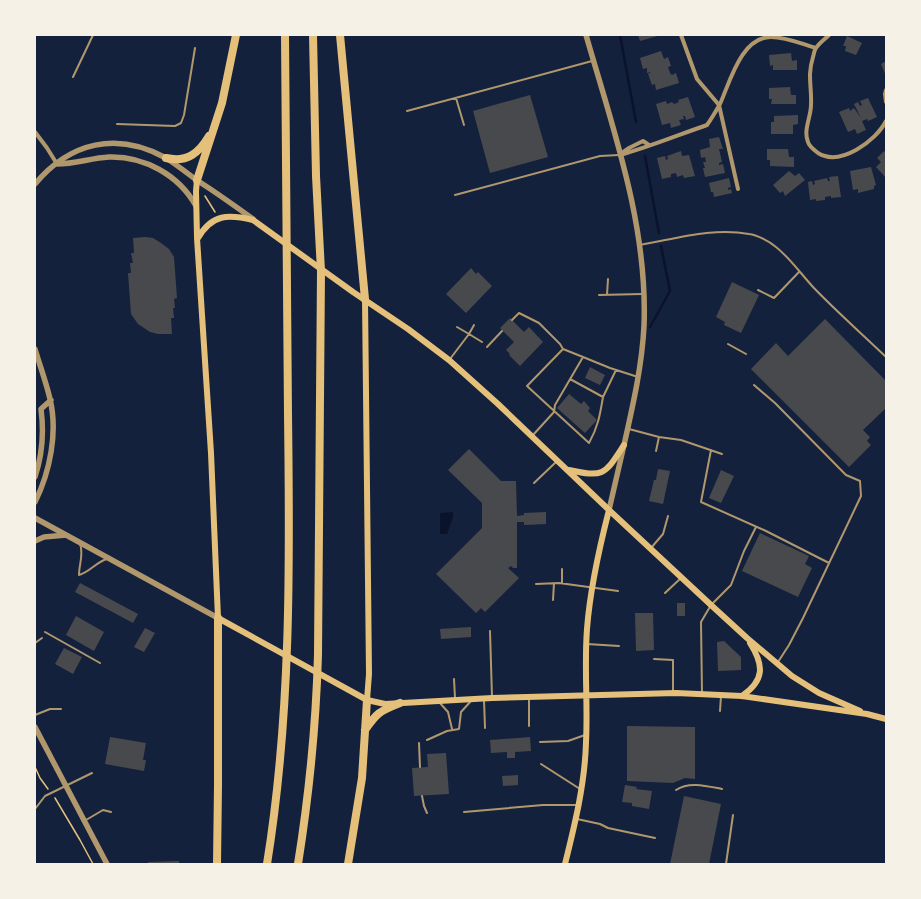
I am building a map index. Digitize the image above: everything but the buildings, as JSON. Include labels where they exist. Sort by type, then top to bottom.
[{"type":"highway","points":[[197,180],[222,103],[236,35]]},
{"type":"highway","points":[[267,864],[283,736],[287,639],[289,530],[285,35]]},
{"type":"highway","points":[[298,864],[311,767],[317,696],[318,655],[321,271],[316,176],[313,35]]},
{"type":"highway","points":[[340,35],[365,299]]},
{"type":"highway","points":[[166,158],[180,160],[192,156],[204,144],[215,125]]},
{"type":"highway","points":[[216,864],[218,784],[218,618]]},
{"type":"highway","points":[[348,864],[362,778],[367,700]]},
{"type":"highway","points":[[365,730],[376,715],[382,710],[400,703]]},
{"type":"main road","points":[[197,180],[197,238],[211,453],[218,618],[367,700],[385,704],[492,698],[702,694],[742,696],[867,714]]},
{"type":"main road","points":[[197,238],[202,230],[209,224],[222,217],[240,216],[253,220],[449,360],[711,605],[792,676],[819,693],[867,714],[886,720]]},
{"type":"main road","points":[[365,299],[369,674],[367,700]]},
{"type":"main road","points":[[567,470],[589,474],[603,472],[611,465],[624,444]]},
{"type":"main road","points":[[565,864],[576,819],[581,790],[586,735],[586,644],[592,587],[600,545],[609,510]]},
{"type":"main road","points":[[742,696],[755,685],[760,676],[759,659],[747,638]]},
{"type":"street","points":[[586,35],[620,155],[640,245],[644,294],[644,325],[639,378],[609,510]]},
{"type":"street","points":[[681,35],[697,79],[719,105],[738,189]]},
{"type":"street","points":[[829,35],[816,48],[811,65],[809,79],[812,106],[807,130],[808,141],[814,150],[823,156],[843,156],[861,148],[873,138],[883,127],[886,121]]},
{"type":"street","points":[[620,155],[629,148],[643,141],[649,145],[707,125],[719,105],[741,56],[758,40],[769,37],[781,38],[816,48]]},
{"type":"street","points":[[886,90],[886,102]]},
{"type":"street","points":[[35,132],[57,164]]},
{"type":"street","points":[[35,184],[67,155],[78,150],[91,146],[117,143],[138,146],[166,158],[253,220]]},
{"type":"street","points":[[57,164],[71,164],[109,157],[136,160],[152,166],[176,180],[188,191],[196,206]]},
{"type":"street","points":[[35,349],[51,400],[53,413],[53,432],[50,458],[46,474],[35,502]]},
{"type":"street","points":[[35,477],[40,462],[43,422],[41,409],[51,400]]},
{"type":"street","points":[[35,518],[218,618]]},
{"type":"street","points":[[35,541],[44,537],[67,535]]},
{"type":"street","points":[[35,727],[107,864]]},
{"type":"lane","points":[[73,77],[93,35]]},
{"type":"lane","points":[[117,124],[169,126],[181,123],[184,115],[195,48]]},
{"type":"lane","points":[[407,111],[593,60]]},
{"type":"lane","points":[[456,98],[464,125]]},
{"type":"lane","points":[[455,195],[600,156],[620,155]]},
{"type":"lane","points":[[640,245],[720,231],[750,234],[775,246],[785,255],[825,300],[886,357]]},
{"type":"lane","points":[[758,290],[774,298],[799,272]]},
{"type":"lane","points":[[607,295],[608,279]]},
{"type":"lane","points":[[599,295],[644,294]]},
{"type":"lane","points":[[512,320],[519,313],[539,323],[563,349],[639,378]]},
{"type":"lane","points":[[449,360],[474,325]]},
{"type":"lane","points":[[457,327],[482,342]]},
{"type":"lane","points":[[487,347],[502,331]]},
{"type":"lane","points":[[728,344],[746,354]]},
{"type":"lane","points":[[563,349],[528,386],[554,412],[589,443],[600,418],[603,397],[616,370]]},
{"type":"lane","points":[[532,436],[554,412],[555,405],[583,357]]},
{"type":"lane","points":[[570,379],[603,397]]},
{"type":"lane","points":[[754,385],[775,403],[846,475],[860,481],[861,496],[796,632],[777,663]]},
{"type":"lane","points":[[628,429],[659,437],[681,440],[722,454]]},
{"type":"lane","points":[[656,452],[659,437]]},
{"type":"lane","points":[[711,450],[701,502],[829,563]]},
{"type":"lane","points":[[534,483],[558,461]]},
{"type":"lane","points":[[651,548],[663,534],[668,516]]},
{"type":"lane","points":[[702,694],[701,622],[711,605],[731,585],[744,551],[756,527]]},
{"type":"lane","points":[[78,541],[82,552],[79,565],[79,575],[84,573],[96,563],[109,558]]},
{"type":"lane","points":[[562,569],[562,583]]},
{"type":"lane","points":[[665,593],[682,578]]},
{"type":"lane","points":[[553,600],[554,583]]},
{"type":"lane","points":[[536,584],[562,583],[618,591]]},
{"type":"lane","points":[[490,631],[492,698]]},
{"type":"lane","points":[[45,632],[100,663]]},
{"type":"lane","points":[[35,643],[42,638]]},
{"type":"lane","points":[[586,644],[620,646]]},
{"type":"lane","points":[[654,659],[673,660],[673,694]]},
{"type":"lane","points":[[454,679],[455,700]]},
{"type":"lane","points":[[720,711],[721,695]]},
{"type":"lane","points":[[529,697],[529,726]]},
{"type":"lane","points":[[427,740],[452,729],[459,729],[461,712],[474,699]]},
{"type":"lane","points":[[484,699],[485,728]]},
{"type":"lane","points":[[436,700],[448,712],[452,729]]},
{"type":"lane","points":[[35,715],[50,709],[61,709]]},
{"type":"lane","points":[[540,742],[568,741],[586,735]]},
{"type":"lane","points":[[419,743],[420,767]]},
{"type":"lane","points":[[541,764],[581,790]]},
{"type":"lane","points":[[35,809],[45,796],[92,773]]},
{"type":"lane","points":[[676,790],[685,786],[699,785],[722,789]]},
{"type":"lane","points":[[422,796],[427,813]]},
{"type":"lane","points":[[464,812],[551,805],[578,805]]},
{"type":"lane","points":[[85,820],[103,810],[112,812]]},
{"type":"lane","points":[[726,864],[733,815]]},
{"type":"lane","points":[[576,819],[600,824],[608,828],[655,838]]},
{"type":"path","points":[[205,196],[216,214]]},
{"type":"path","points":[[35,767],[40,778],[62,808],[93,864]]},
{"type":"water","points":[[453,512],[453,517],[447,534],[440,534],[440,513]]},
{"type":"waterway","points":[[620,35],[636,122]]},
{"type":"waterway","points":[[645,156],[659,233]]},
{"type":"waterway","points":[[650,327],[670,291],[661,246]]}]
